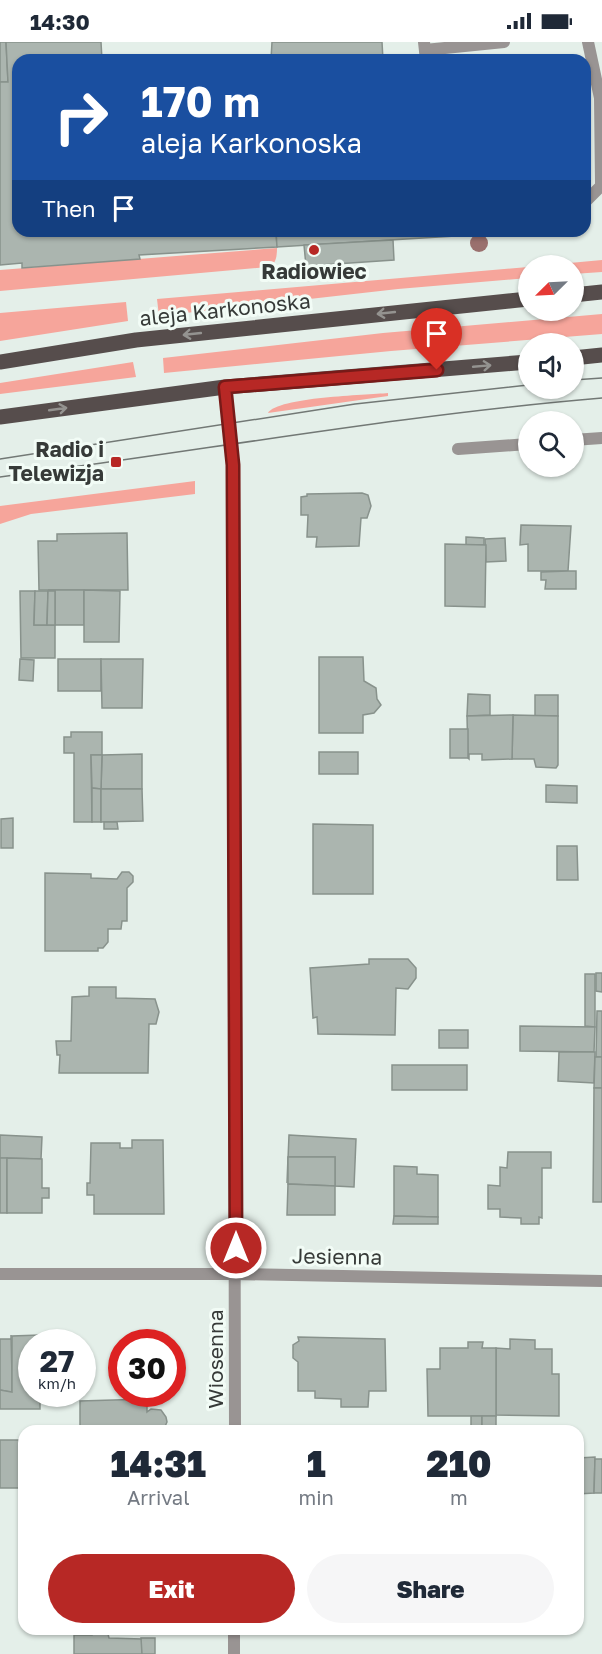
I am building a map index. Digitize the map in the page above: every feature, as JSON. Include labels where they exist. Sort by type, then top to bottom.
[{"type":"main road","points":[[584,294],[602,292]]},
{"type":"main road","name":"aleja Karkonoska","points":[[0,362],[136,340],[518,300]]},
{"type":"main road","points":[[584,357],[602,356]]},
{"type":"main road","points":[[0,417],[225,387],[518,363]]},
{"type":"street","points":[[425,51],[504,42]]},
{"type":"street","points":[[591,56],[600,98],[602,186],[591,196]]},
{"type":"street","name":"Wiosenna","points":[[225,387],[233,465],[235,1425]]},
{"type":"street","points":[[584,439],[602,438]]},
{"type":"street","points":[[458,449],[518,445]]},
{"type":"street","name":"Jesienna","points":[[0,1274],[236,1274],[602,1281]]},
{"type":"street","points":[[234,1635],[234,1654]]},
{"type":"shaded area","points":[[277,248],[274,262],[268,267],[0,291],[0,270]]},
{"type":"shaded area","points":[[602,260],[602,272],[584,273],[584,262]]},
{"type":"shaded area","points":[[518,268],[518,279],[398,289],[159,316],[157,299]]},
{"type":"shaded area","points":[[126,302],[128,321],[0,341],[0,313]]},
{"type":"shaded area","points":[[602,314],[602,334],[518,333],[518,341],[164,373],[163,358],[383,333],[521,321],[584,321],[584,316]]},
{"type":"shaded area","points":[[133,362],[136,377],[0,394],[0,383]]},
{"type":"shaded area","points":[[388,393],[388,396],[268,413],[288,403],[305,400]]},
{"type":"shaded area","points":[[195,481],[195,494],[31,514],[0,524],[0,506]]},
{"type":"building","points":[[0,42],[6,42],[8,82],[0,82]]},
{"type":"building","points":[[6,42],[101,42],[102,54],[12,54],[12,237],[276,237],[277,247],[139,255],[140,259],[22,268],[22,263],[0,265],[0,82],[8,82]]},
{"type":"building","points":[[272,42],[382,42],[383,54],[271,54]]},
{"type":"building","points":[[276,237],[439,237],[277,247]]},
{"type":"building","points":[[393,240],[394,260],[306,266],[304,245]]},
{"type":"building","points":[[362,493],[368,495],[371,506],[367,518],[361,518],[359,546],[316,547],[317,537],[307,537],[308,515],[301,515],[301,497],[307,494]]},
{"type":"building","points":[[521,525],[571,526],[568,571],[528,571],[528,544],[520,545]]},
{"type":"building","points":[[127,533],[128,590],[39,590],[38,541],[57,541],[57,534]]},
{"type":"building","points":[[466,537],[484,538],[484,545],[466,545]]},
{"type":"building","points":[[505,538],[506,561],[486,562],[485,539]]},
{"type":"building","points":[[445,544],[486,545],[485,607],[445,606]]},
{"type":"building","points":[[576,571],[576,589],[545,589],[546,580],[541,580],[541,572]]},
{"type":"building","points":[[48,590],[84,590],[84,625],[55,625],[55,591]]},
{"type":"building","points":[[84,590],[120,591],[119,642],[84,642]]},
{"type":"building","points":[[20,591],[35,591],[34,625],[55,625],[55,658],[21,658]]},
{"type":"building","points":[[35,591],[48,591],[47,625],[34,625]]},
{"type":"building","points":[[48,591],[55,591],[55,625],[47,625]]},
{"type":"building","points":[[319,657],[363,657],[364,681],[376,688],[377,699],[381,705],[374,713],[363,715],[363,733],[319,733]]},
{"type":"building","points":[[20,659],[34,660],[33,681],[19,680]]},
{"type":"building","points":[[58,659],[101,659],[101,691],[58,691]]},
{"type":"building","points":[[101,659],[143,659],[142,708],[102,708]]},
{"type":"building","points":[[468,694],[490,695],[490,715],[467,716]]},
{"type":"building","points":[[535,695],[558,695],[558,716],[535,716]]},
{"type":"building","points":[[513,715],[558,716],[558,765],[556,768],[536,767],[534,759],[512,759]]},
{"type":"building","points":[[513,715],[512,759],[482,760],[482,754],[469,754],[468,758],[467,716]]},
{"type":"building","points":[[450,729],[468,729],[468,758],[450,758]]},
{"type":"building","points":[[71,732],[102,732],[102,755],[91,755],[92,822],[74,822],[74,753],[64,753],[64,737],[71,737]]},
{"type":"building","points":[[319,752],[358,752],[358,774],[319,774]]},
{"type":"building","points":[[142,754],[142,789],[101,789],[102,755]]},
{"type":"building","points":[[91,755],[102,755],[101,789],[92,788]]},
{"type":"building","points":[[546,785],[577,786],[577,803],[546,802]]},
{"type":"building","points":[[92,788],[101,789],[101,822],[92,822]]},
{"type":"building","points":[[101,789],[142,789],[143,821],[101,822]]},
{"type":"building","points":[[13,818],[13,848],[1,848],[1,819]]},
{"type":"building","points":[[104,822],[117,822],[118,829],[104,829]]},
{"type":"building","points":[[313,824],[373,825],[373,894],[313,894]]},
{"type":"building","points":[[557,846],[577,846],[578,880],[557,880]]},
{"type":"building","points":[[122,872],[129,872],[133,876],[133,882],[127,888],[127,921],[122,921],[121,929],[108,929],[108,942],[103,948],[98,948],[98,951],[45,951],[45,873],[91,874],[91,878],[117,879]]},
{"type":"building","points":[[369,959],[408,959],[416,968],[416,978],[408,989],[396,988],[395,1035],[318,1034],[317,1017],[313,1018],[310,968],[369,964]]},
{"type":"building","points":[[596,973],[602,973],[602,992],[596,991]]},
{"type":"building","points":[[585,974],[595,974],[595,1027],[585,1026]]},
{"type":"building","points":[[89,987],[116,987],[116,998],[155,999],[159,1012],[156,1024],[149,1024],[148,1073],[59,1073],[60,1055],[57,1055],[56,1041],[71,1041],[72,997],[89,996]]},
{"type":"building","points":[[597,1011],[602,1011],[602,1057],[596,1057]]},
{"type":"building","points":[[520,1026],[595,1027],[594,1052],[520,1051]]},
{"type":"building","points":[[439,1030],[468,1030],[468,1048],[439,1048]]},
{"type":"building","points":[[559,1052],[595,1052],[594,1083],[558,1081]]},
{"type":"building","points":[[595,1057],[602,1057],[602,1088],[594,1088]]},
{"type":"building","points":[[392,1065],[467,1065],[467,1090],[392,1090]]},
{"type":"building","points":[[594,1088],[602,1088],[602,1202],[593,1202]]},
{"type":"building","points":[[0,1135],[42,1137],[41,1159],[0,1158]]},
{"type":"building","points":[[289,1135],[356,1139],[354,1187],[335,1186],[335,1157],[288,1157]]},
{"type":"building","points":[[132,1140],[163,1140],[164,1214],[94,1214],[94,1195],[87,1195],[87,1183],[90,1183],[91,1143],[120,1143],[120,1148],[132,1148]]},
{"type":"building","points":[[508,1152],[551,1152],[551,1168],[542,1168],[542,1218],[539,1217],[539,1224],[521,1224],[521,1218],[500,1217],[500,1209],[488,1209],[488,1185],[500,1186],[500,1167],[507,1168]]},
{"type":"building","points":[[288,1157],[335,1157],[335,1186],[288,1184]]},
{"type":"building","points":[[0,1158],[7,1158],[7,1213],[0,1213]]},
{"type":"building","points":[[7,1158],[42,1159],[42,1188],[49,1188],[49,1198],[42,1198],[42,1213],[7,1213]]},
{"type":"building","points":[[394,1166],[417,1167],[417,1174],[438,1175],[438,1217],[394,1216]]},
{"type":"building","points":[[288,1184],[335,1186],[335,1215],[287,1215]]},
{"type":"building","points":[[394,1216],[438,1217],[438,1224],[393,1224]]},
{"type":"building","points":[[11,1335],[12,1392],[10,1392],[0,1390],[0,1339],[11,1339]]},
{"type":"building","points":[[12,1336],[18,1336],[18,1407],[40,1407],[40,1409],[0,1409],[0,1390],[12,1392]]},
{"type":"building","points":[[298,1337],[385,1339],[386,1391],[369,1391],[368,1407],[341,1407],[341,1399],[315,1398],[315,1391],[298,1391],[298,1362],[293,1358],[293,1345],[299,1341]]},
{"type":"building","points":[[510,1339],[535,1340],[535,1349],[552,1349],[552,1374],[559,1374],[559,1416],[496,1415],[496,1348],[510,1349]]},
{"type":"building","points":[[468,1342],[483,1342],[482,1348],[496,1348],[496,1416],[428,1416],[427,1369],[440,1369],[440,1348],[468,1348]]},
{"type":"building","points":[[108,1400],[108,1407],[147,1407],[147,1412],[151,1409],[161,1410],[167,1422],[166,1425],[80,1425],[80,1407],[96,1407],[96,1401]]},
{"type":"building","points":[[471,1416],[482,1416],[482,1425],[471,1425]]},
{"type":"building","points":[[482,1416],[496,1416],[496,1425],[482,1425]]},
{"type":"building","points":[[0,1440],[18,1440],[18,1488],[0,1488]]},
{"type":"building","points":[[595,1457],[594,1493],[584,1494],[584,1458]]},
{"type":"building","points":[[595,1459],[602,1459],[602,1493],[594,1493]]},
{"type":"building","points":[[74,1635],[108,1635],[109,1638],[142,1639],[142,1654],[74,1654]]},
{"type":"building","points":[[141,1638],[155,1638],[155,1654],[142,1654]]},
{"type":"tram line","points":[[584,379],[602,378]]},
{"type":"tram line","points":[[0,459],[355,404],[518,386]]},
{"type":"tram line","points":[[0,477],[451,414],[602,398]]},
{"type":"place","name":"Radiowiec","points":[[314,250]]},
{"type":"place","name":"Radio i Telewizja","points":[[116,462]]},
{"type":"route","points":[[236,1248],[233,465],[225,387],[437,370]]}]
